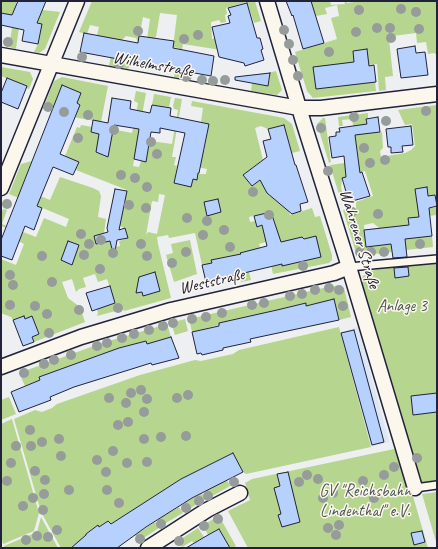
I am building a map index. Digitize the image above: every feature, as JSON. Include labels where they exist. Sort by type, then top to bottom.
[{"type":"street","points":[[1,188],[77,1]]},
{"type":"street","name":"Wahrener Straße","points":[[267,1],[415,488]]},
{"type":"street","name":"Wilhelmstraße","points":[[1,55],[299,108],[321,108],[437,94]]},
{"type":"street","name":"Weststraße","points":[[1,367],[80,337],[158,314],[334,273],[349,267]]},
{"type":"street","points":[[148,548],[208,510],[240,493]]},
{"type":"lane","name":"Weststraße","points":[[349,267],[437,259]]},
{"type":"lane","points":[[415,488],[437,485]]},
{"type":"shaded area","points":[[358,327],[389,442],[371,447],[340,332]]},
{"type":"green space","points":[[1,1],[16,1],[16,6],[30,5],[43,10],[60,12],[45,49],[39,53],[34,52],[38,44],[42,24],[20,20],[16,49],[9,47],[14,16],[1,13]]},
{"type":"green space","points":[[92,1],[255,1],[261,21],[254,23],[247,2],[226,8],[226,22],[221,23],[219,20],[211,22],[212,39],[224,36],[221,50],[183,44],[178,72],[192,75],[191,80],[174,77],[179,48],[173,47],[177,15],[160,13],[153,47],[146,46],[150,19],[143,17],[138,43],[136,38],[126,36],[122,40],[119,58],[134,61],[128,69],[109,66],[113,44],[97,35],[99,27],[90,25],[87,34],[79,32]]},
{"type":"green space","points":[[309,1],[330,1],[331,5],[345,4],[344,1],[347,3],[362,1],[437,1],[437,55],[434,53],[428,54],[426,42],[417,43],[416,33],[393,36],[389,39],[393,76],[385,77],[386,90],[379,91],[377,64],[368,65],[366,49],[353,51],[357,84],[375,82],[376,91],[313,98],[307,91],[295,52],[337,39],[331,18],[339,16],[337,5],[325,8],[327,14],[310,17]]},
{"type":"green space","points":[[1,67],[30,72],[33,79],[29,89],[26,88],[26,86],[1,76]]},
{"type":"green space","points":[[276,71],[282,90],[277,95],[251,91],[252,83],[268,86],[270,77],[268,73]]},
{"type":"green space","points":[[62,77],[108,86],[101,122],[73,117],[44,106],[54,81]]},
{"type":"green space","points":[[136,91],[146,93],[133,166],[139,167],[141,161],[146,161],[150,141],[172,144],[178,110],[174,109],[173,106],[175,98],[182,99],[172,157],[176,157],[174,165],[177,166],[174,183],[191,187],[193,179],[197,180],[198,172],[200,174],[206,174],[207,169],[187,165],[204,151],[209,124],[201,122],[203,108],[191,106],[192,101],[284,118],[292,124],[300,151],[292,153],[284,125],[268,129],[261,126],[255,128],[263,160],[243,175],[252,186],[266,176],[265,188],[267,193],[269,195],[277,192],[284,197],[290,215],[312,208],[315,217],[320,216],[332,255],[332,260],[329,263],[273,274],[266,242],[259,244],[260,248],[241,253],[245,273],[249,272],[251,280],[241,282],[235,255],[211,260],[212,263],[202,265],[195,233],[169,238],[168,235],[157,237],[171,298],[124,311],[123,309],[97,316],[97,309],[115,303],[107,279],[98,282],[95,274],[83,278],[86,287],[79,289],[76,292],[72,279],[62,282],[68,298],[80,307],[85,322],[34,342],[32,337],[39,334],[32,317],[25,319],[24,316],[13,320],[11,317],[1,313],[1,259],[16,265],[24,244],[18,241],[21,234],[1,226],[1,214],[3,209],[7,210],[2,224],[36,237],[44,218],[66,227],[69,219],[9,194],[21,164],[32,161],[21,188],[50,200],[60,177],[99,191],[101,196],[98,217],[106,219],[104,233],[108,232],[112,248],[120,246],[119,241],[128,238],[125,228],[120,226],[127,190],[76,170],[79,162],[65,156],[77,127],[80,128],[81,125],[92,127],[91,132],[99,133],[101,127],[132,133],[138,103],[134,101]],"holes":[[[159,194],[165,195],[157,234],[148,232],[146,235],[152,201],[158,202]],[[266,213],[267,219],[273,217],[276,227],[264,230],[262,225],[257,227],[255,221],[250,222],[249,217]]]},
{"type":"green space","points":[[154,94],[171,97],[169,107],[152,105]]},
{"type":"green space","points":[[437,105],[437,207],[437,215],[408,218],[410,238],[432,236],[433,247],[406,250],[405,238],[379,229],[373,223],[364,225],[366,247],[391,244],[392,252],[357,256],[343,210],[356,209],[356,202],[373,196],[365,171],[342,178],[341,188],[344,197],[341,201],[330,165],[359,161],[352,119],[342,120],[343,126],[339,126],[338,117],[368,113],[368,118],[366,119],[368,133],[382,132],[383,148],[380,151],[381,157],[405,153],[415,146],[412,124],[405,125],[398,110]],"holes":[[[427,188],[428,196],[435,195],[437,207],[430,208],[415,189]]]},
{"type":"green space","points":[[325,118],[331,162],[329,163],[317,124]]},
{"type":"green space","points":[[190,240],[197,274],[174,282],[166,255],[173,253],[171,244]]},
{"type":"green space","name":"GV \"Reichsbahn Lindenthal\" e.V.","points":[[437,263],[437,481],[417,483],[361,293],[361,281],[363,276],[368,272],[381,268]]},
{"type":"green space","points":[[332,286],[340,286],[344,288],[351,317],[339,320],[334,300],[306,306],[306,303],[219,323],[219,325],[192,332],[189,319]]},
{"type":"green space","points":[[185,319],[188,331],[175,335],[171,323]]},
{"type":"green space","points":[[167,324],[171,337],[147,344],[146,341],[119,348],[39,377],[40,380],[25,386],[19,373],[102,343]]},
{"type":"green space","points":[[339,327],[371,447],[246,474],[243,472],[233,453],[181,479],[111,524],[108,521],[99,527],[98,525],[86,534],[87,536],[75,548],[61,548],[41,512],[14,419],[35,410],[42,412],[57,404],[140,375],[195,360],[201,361],[233,354],[239,350]]},
{"type":"green space","points":[[9,397],[16,414],[1,420],[1,400]]},
{"type":"green space","points":[[12,419],[39,513],[34,531],[3,544],[1,535],[1,424]]},
{"type":"green space","name":"GV \"Reichsbahn Lindenthal\" e.V.","points":[[399,448],[428,548],[248,548],[228,511],[250,500],[245,483],[252,479]]},
{"type":"green space","points":[[227,480],[230,486],[209,498],[205,491]]},
{"type":"green space","points":[[437,492],[437,545],[422,494]]},
{"type":"green space","points":[[202,493],[205,499],[186,511],[182,504]]},
{"type":"green space","points":[[179,507],[183,513],[161,526],[157,520]]},
{"type":"green space","points":[[219,516],[236,546],[233,548],[230,548],[219,529],[208,535],[203,525]]},
{"type":"green space","points":[[41,517],[58,548],[4,548],[4,546],[37,532]]},
{"type":"green space","points":[[155,522],[159,528],[139,541],[135,535]]},
{"type":"green space","points":[[198,528],[204,537],[194,543],[192,541],[182,547],[178,541]]},
{"type":"building","points":[[18,1],[46,1],[37,23],[42,24],[38,44],[22,41],[24,30],[1,25],[1,13],[12,15]]},
{"type":"building","points":[[286,1],[311,1],[324,43],[303,49],[293,15],[292,16]]},
{"type":"building","points":[[247,3],[257,38],[260,38],[264,60],[245,66],[244,63],[219,57],[212,27],[230,23],[228,16],[231,15],[228,8]]},
{"type":"building","points":[[84,33],[138,43],[139,36],[174,41],[173,48],[214,56],[211,76],[80,52]]},
{"type":"building","points":[[415,46],[416,53],[425,52],[428,75],[401,78],[397,49]]},
{"type":"building","points":[[367,49],[369,66],[374,65],[376,82],[316,89],[313,67],[354,62],[353,51]]},
{"type":"building","points":[[270,73],[268,86],[235,80],[235,77]]},
{"type":"building","points":[[7,78],[27,86],[18,109],[1,102],[1,93]]},
{"type":"building","points":[[62,85],[81,93],[77,103],[80,105],[60,154],[79,162],[73,175],[53,167],[37,206],[42,208],[34,230],[25,226],[12,260],[1,256],[1,240]]},
{"type":"building","points":[[112,98],[131,101],[130,109],[150,113],[152,105],[171,108],[170,116],[209,124],[197,180],[193,179],[191,187],[174,183],[185,133],[160,128],[160,133],[151,132],[146,162],[134,159],[139,129],[114,125],[108,157],[96,152],[99,134],[91,132],[93,120],[108,123]]},
{"type":"building","points":[[378,117],[380,132],[355,135],[360,173],[362,172],[370,196],[349,202],[342,178],[346,177],[344,156],[332,158],[329,137],[336,136],[336,132],[340,132],[339,128],[367,124],[366,119]]},
{"type":"building","points":[[284,125],[295,165],[308,202],[300,204],[301,211],[292,214],[267,193],[260,180],[252,186],[243,175],[267,157],[263,141],[271,139],[268,129]]},
{"type":"building","points":[[411,126],[413,145],[402,146],[403,152],[391,153],[391,147],[388,147],[386,129]]},
{"type":"building","points":[[427,187],[428,196],[435,195],[437,206],[429,208],[432,236],[405,239],[407,257],[393,258],[391,244],[366,247],[364,230],[409,225],[408,218],[419,217],[415,189]]},
{"type":"building","points":[[115,189],[127,191],[119,230],[125,228],[128,238],[117,240],[114,257],[110,241],[96,244],[94,236],[108,232],[107,228]]},
{"type":"building","points":[[218,199],[221,212],[207,216],[204,202]]},
{"type":"building","points":[[271,212],[281,242],[302,237],[304,239],[316,236],[321,257],[282,266],[282,264],[206,282],[202,265],[212,263],[211,260],[241,254],[240,253],[267,246],[262,225],[257,227],[254,216]]},
{"type":"building","points":[[68,241],[79,245],[72,265],[61,260]]},
{"type":"building","points":[[408,267],[409,276],[395,278],[394,268]]},
{"type":"building","points":[[155,272],[160,291],[143,296],[142,292],[136,293],[139,277]]},
{"type":"building","points":[[110,286],[115,303],[92,311],[86,293]]},
{"type":"building","points":[[334,299],[339,320],[250,339],[251,342],[223,348],[223,350],[202,355],[201,353],[197,354],[192,332],[219,326],[219,323],[306,303],[306,306]]},
{"type":"building","points":[[24,316],[25,319],[32,316],[39,334],[32,337],[34,342],[23,346],[13,320]]},
{"type":"building","points":[[354,330],[384,442],[372,445],[341,333]]},
{"type":"building","points":[[171,337],[179,358],[152,365],[151,363],[74,387],[50,397],[51,400],[19,412],[11,392],[40,380],[39,377],[119,348],[146,341],[147,344]]},
{"type":"building","points":[[437,393],[437,412],[413,415],[411,396]]},
{"type":"building","points":[[233,453],[243,472],[192,498],[146,527],[117,548],[71,548],[98,525],[99,527],[108,521],[111,524],[181,479]]},
{"type":"building","points":[[288,472],[300,522],[282,527],[278,515],[281,514],[274,488],[280,486],[277,474]]},
{"type":"building","points":[[219,529],[230,548],[186,548],[208,535]]},
{"type":"building","points":[[422,531],[425,542],[414,545],[411,533]]},
{"type":"park label","name":"Anlage 3","points":[[402,307]]}]
